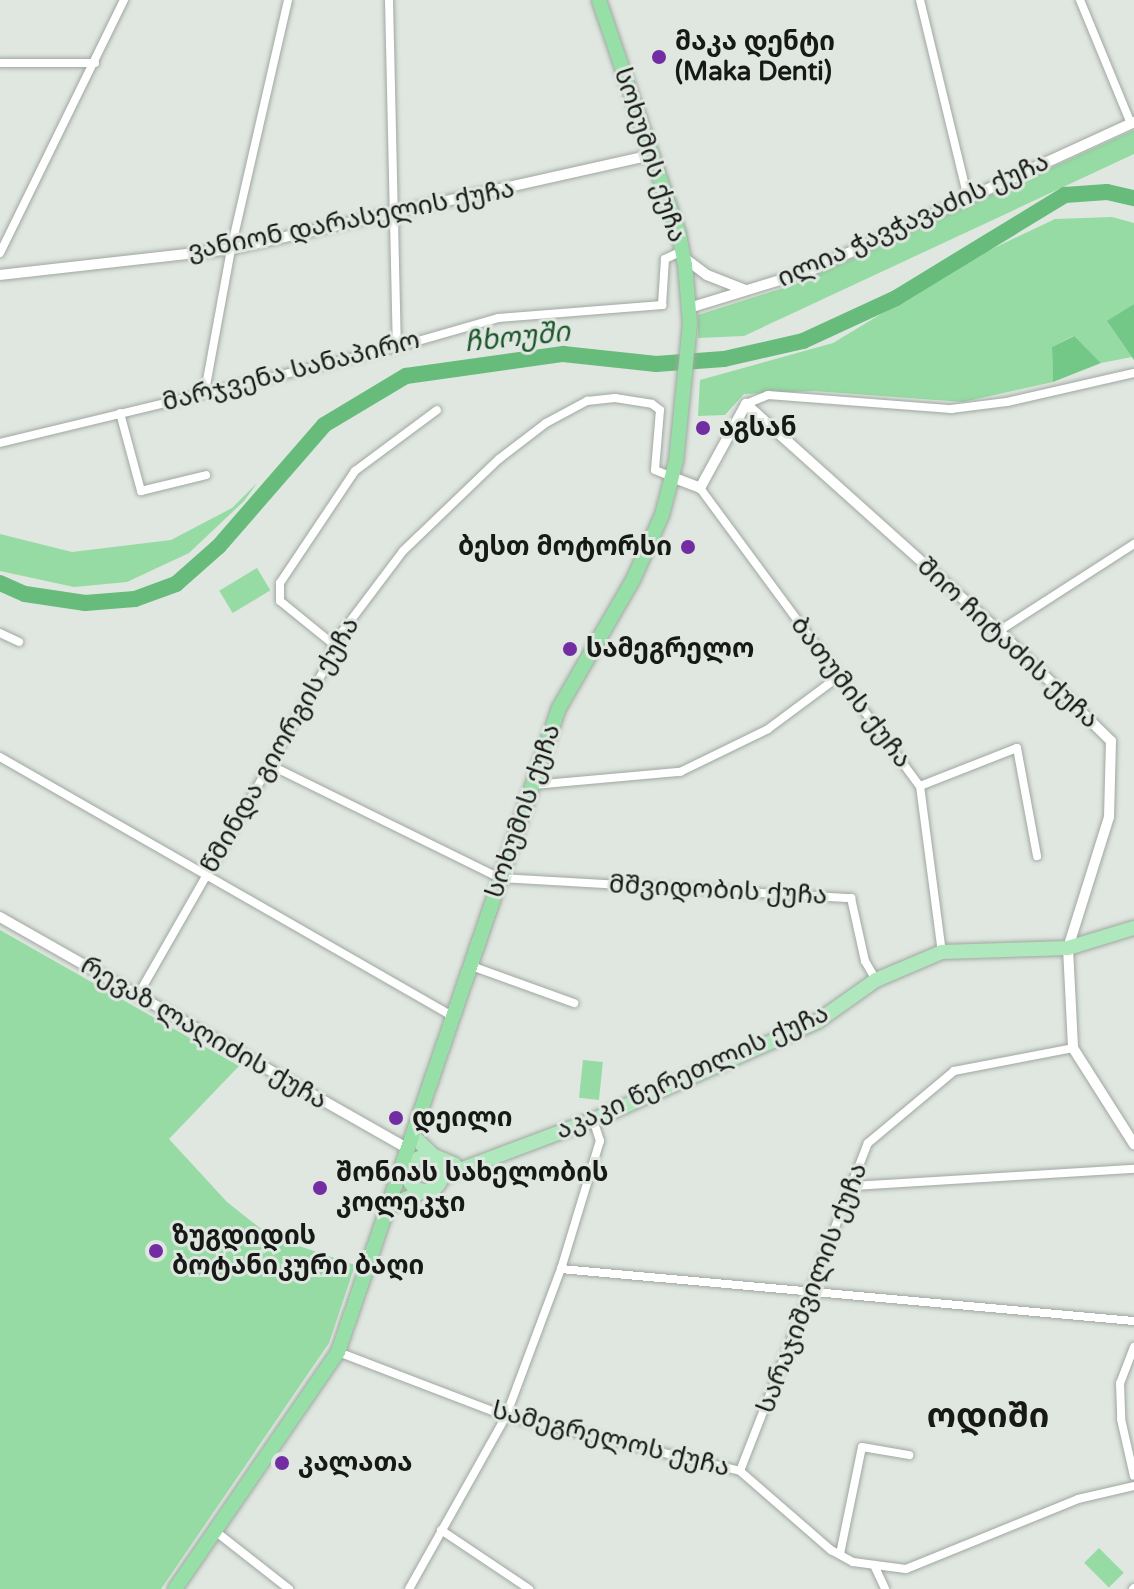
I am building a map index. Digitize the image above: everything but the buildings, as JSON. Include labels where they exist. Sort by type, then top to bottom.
[{"type":"highway","name":"სოხუმის ქუჩა","points":[[175,1589],[338,1352],[389,1206],[405,1174],[410,1142],[559,708],[653,539],[672,477],[690,316],[682,254],[599,0]]},
{"type":"main road","name":"აკაკი წერეთლის ქუჩა","points":[[389,1206],[424,1191],[441,1177],[593,1120],[818,1021],[876,980],[942,952],[1068,948],[1134,928]]},
{"type":"main road","points":[[410,1142],[431,1159],[441,1177]]},
{"type":"main road","points":[[410,1142],[454,1164]]},
{"type":"main road","points":[[424,1191],[405,1174],[415,1161],[431,1159],[454,1164],[477,1164]]},
{"type":"street","points":[[0,253],[124,0]]},
{"type":"street","points":[[205,391],[231,249],[288,0]]},
{"type":"street","points":[[389,0],[397,347]]},
{"type":"street","points":[[920,0],[968,198]]},
{"type":"street","points":[[1080,0],[1132,123]]},
{"type":"street","points":[[0,63],[95,63]]},
{"type":"street","name":"ილია ჭავჭავაძის ქუჩა","points":[[690,316],[747,290],[809,271],[1132,123]]},
{"type":"street","name":"ვანიონ დარასელის ქუჩა","points":[[0,275],[231,249],[651,155]]},
{"type":"street","points":[[682,254],[707,275],[747,290]]},
{"type":"street","name":"მარჯვენა სანაპირო","points":[[0,443],[397,347],[498,318],[662,305],[665,259],[682,254]]},
{"type":"street","points":[[672,477],[700,488],[746,404],[768,395],[951,409],[1007,402],[1134,373]]},
{"type":"street","name":"წმინდა გიორგის ქუჩა","points":[[138,995],[204,875],[330,660],[333,644],[403,551],[499,459],[546,423],[587,401],[615,398],[652,404],[660,410],[655,470],[672,477]]},
{"type":"street","name":"შიო ჩიტაძის ქუჩა","points":[[746,404],[999,631],[1111,741],[1109,817],[1068,948]]},
{"type":"street","points":[[333,644],[280,601],[280,583],[355,471],[437,410]]},
{"type":"street","points":[[120,413],[141,491],[206,475]]},
{"type":"street","name":"ბათუმის ქუჩა","points":[[700,488],[920,786],[942,952]]},
{"type":"street","points":[[999,631],[1134,544]]},
{"type":"street","points":[[0,633],[19,642]]},
{"type":"street","points":[[533,785],[680,772],[768,729],[838,677]]},
{"type":"street","points":[[920,786],[1017,748],[1037,856]]},
{"type":"street","points":[[0,757],[454,1017]]},
{"type":"street","points":[[270,765],[500,878]]},
{"type":"street","name":"მშვიდობის ქუჩა","points":[[500,878],[851,898],[865,961],[876,980]]},
{"type":"street","name":"რევაზ ლაღიძის ქუჩა","points":[[0,917],[410,1142]]},
{"type":"street","points":[[1068,948],[1073,1048],[1134,1144]]},
{"type":"street","points":[[469,965],[574,1003]]},
{"type":"street","name":"სარაჯიშვილის ქუჩა","points":[[740,1471],[814,1290],[868,1143],[954,1071],[1073,1048]]},
{"type":"street","points":[[409,1589],[506,1416],[561,1269],[600,1141],[593,1120]]},
{"type":"street","points":[[853,1186],[1134,1169]]},
{"type":"street","points":[[561,1269],[1134,1321]]},
{"type":"street","points":[[1134,1347],[1120,1383],[1121,1419],[1134,1476]]},
{"type":"street","name":"სამეგრელოს ქუჩა","points":[[338,1352],[506,1416],[740,1471],[840,1554],[874,1565],[906,1569],[1078,1499],[1134,1486]]},
{"type":"street","points":[[840,1554],[862,1447],[909,1455]]},
{"type":"street","points":[[441,1530],[529,1589]]},
{"type":"street","points":[[215,1531],[289,1589]]},
{"type":"street","points":[[874,1565],[885,1589]]},
{"type":"green space","points":[[1134,130],[1134,154],[744,336],[698,338],[698,315],[796,284]]},
{"type":"green space","points":[[1112,217],[1134,223],[1134,304],[1108,322],[1132,357],[1101,363],[1073,336],[1052,347],[1053,382],[963,402],[814,391],[744,394],[725,415],[698,416],[700,380],[833,343],[979,255],[1055,219]]},
{"type":"green space","points":[[1134,304],[1134,360],[1107,321]]},
{"type":"green space","points":[[1074,336],[1101,363],[1053,382],[1052,347]]},
{"type":"green space","points":[[257,483],[244,501],[189,553],[127,582],[74,587],[0,571],[0,534],[72,552],[171,540],[232,508]]},
{"type":"green space","points":[[257,568],[270,590],[233,613],[219,591]]},
{"type":"green space","name":"ზუგდიდის ბოტანიკური ბაღი","points":[[0,930],[239,1066],[169,1139],[227,1202],[270,1236],[355,1265],[329,1343],[161,1589],[0,1589]]},
{"type":"green space","points":[[583,1060],[603,1062],[599,1100],[579,1098]]},
{"type":"green space","points":[[1099,1548],[1124,1573],[1109,1588],[1084,1563]]},
{"type":"waterway","name":"ჩხოუში","points":[[0,583],[25,594],[85,603],[135,599],[176,584],[219,546],[324,425],[406,376],[563,354],[656,364],[724,359],[803,341],[896,298],[1065,195],[1107,192],[1134,198]]},
{"type":"place","name":"მაკა დენტი (Maka Denti)","points":[[659,57]]},
{"type":"place","name":"აგსან","points":[[703,428]]},
{"type":"place","name":"ბესთ მოტორსი","points":[[688,547]]},
{"type":"place","name":"სამეგრელო","points":[[570,649]]},
{"type":"place","name":"დეილი","points":[[396,1118]]},
{"type":"place","name":"შონიას სახელობის კოლეკჯი","points":[[320,1188]]},
{"type":"place","name":"ზუგდიდის ბოტანიკური ბაღი","points":[[156,1251]]},
{"type":"place","name":"კალათა","points":[[282,1463]]},
{"type":"district","name":"ოდიში","points":[[988,1417]]}]
